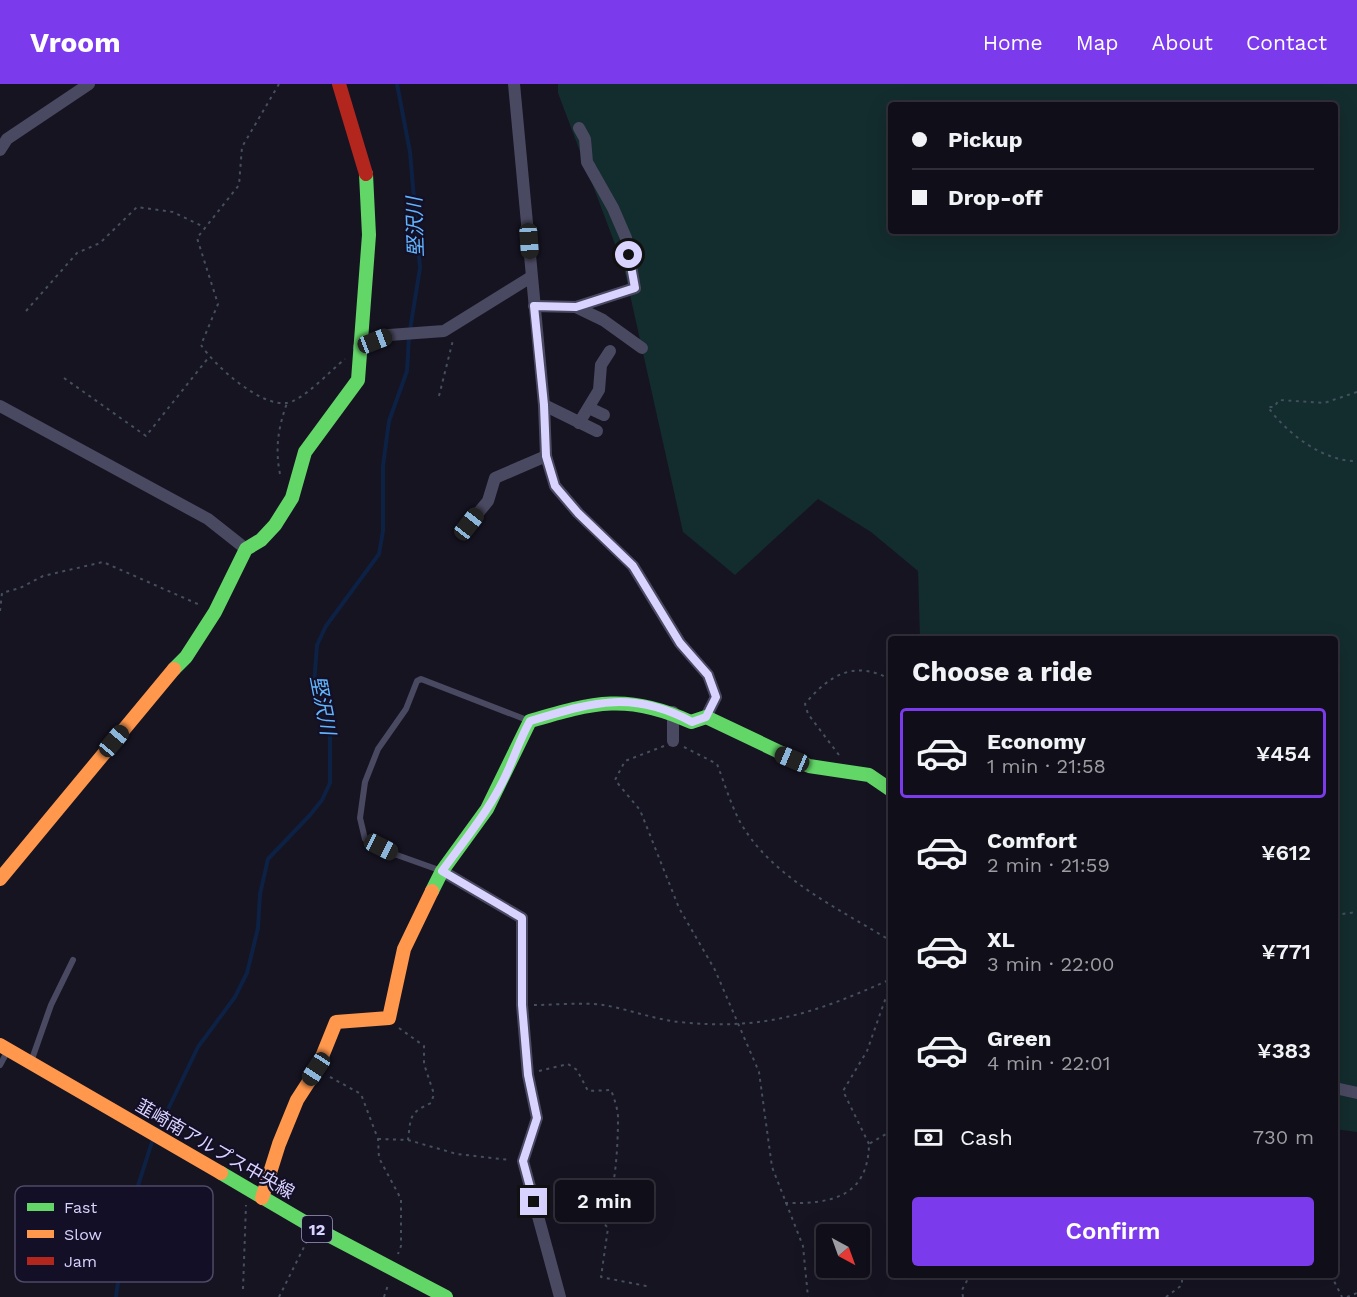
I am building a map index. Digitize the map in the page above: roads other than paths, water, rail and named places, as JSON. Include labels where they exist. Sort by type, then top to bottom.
[{"type":"street","points":[[0,150],[7,139],[89,84]]},
{"type":"street","points":[[0,879],[171,672],[186,657],[215,612],[246,549],[261,540],[275,525],[292,498],[305,452],[358,380],[369,235],[368,181],[339,84]]},
{"type":"street","points":[[256,1194],[297,1100],[316,1069],[336,1022],[388,1018],[404,949],[442,871],[487,809],[530,721],[594,702],[634,703],[673,712],[692,722],[706,717],[716,697],[708,675],[680,643],[633,566],[578,513],[555,486],[546,456],[544,405],[514,84]]},
{"type":"street","points":[[534,306],[576,307],[635,288],[626,238],[613,208],[587,162],[585,139],[579,128]]},
{"type":"street","points":[[359,347],[388,335],[444,331],[531,277]]},
{"type":"street","points":[[576,307],[603,320],[642,348]]},
{"type":"street","points":[[579,423],[598,390],[601,365],[610,351]]},
{"type":"street","points":[[544,405],[597,431]]},
{"type":"street","points":[[0,406],[208,519],[246,549]]},
{"type":"street","points":[[589,408],[604,415]]},
{"type":"street","points":[[469,524],[488,501],[495,478],[546,456]]},
{"type":"street","points":[[673,712],[673,741]]},
{"type":"street","points":[[706,717],[775,752],[809,766],[869,775],[888,788]]},
{"type":"street","points":[[442,871],[522,918],[522,1005],[528,1075],[537,1118],[523,1161],[560,1297]]},
{"type":"street","name":"韮崎南アルプス中央線","points":[[4,1047],[313,1227],[446,1297]]},
{"type":"street","points":[[1338,1089],[1357,1093]]},
{"type":"lane","points":[[442,871],[397,855],[365,839],[360,818],[365,782],[378,749],[406,709],[417,681],[421,679],[530,721]]},
{"type":"lane","points":[[31,1063],[51,1005],[74,960]]},
{"type":"lane","points":[[0,1065],[4,1047]]},
{"type":"waterway","name":"堅沢川","points":[[397,84],[410,152],[420,268],[410,330]]},
{"type":"waterway","name":"堅沢川","points":[[158,1130],[198,1047],[235,997],[247,973],[258,928],[260,894],[268,859],[310,815],[322,800],[330,783],[330,727],[314,684],[317,645],[326,626],[379,554],[383,531],[383,466],[389,421],[407,371],[409,337]]},
{"type":"waterway","name":"堅沢川","points":[[138,1186],[152,1142]]},
{"type":"waterway","name":"堅沢川","points":[[116,1297],[118,1282]]}]
